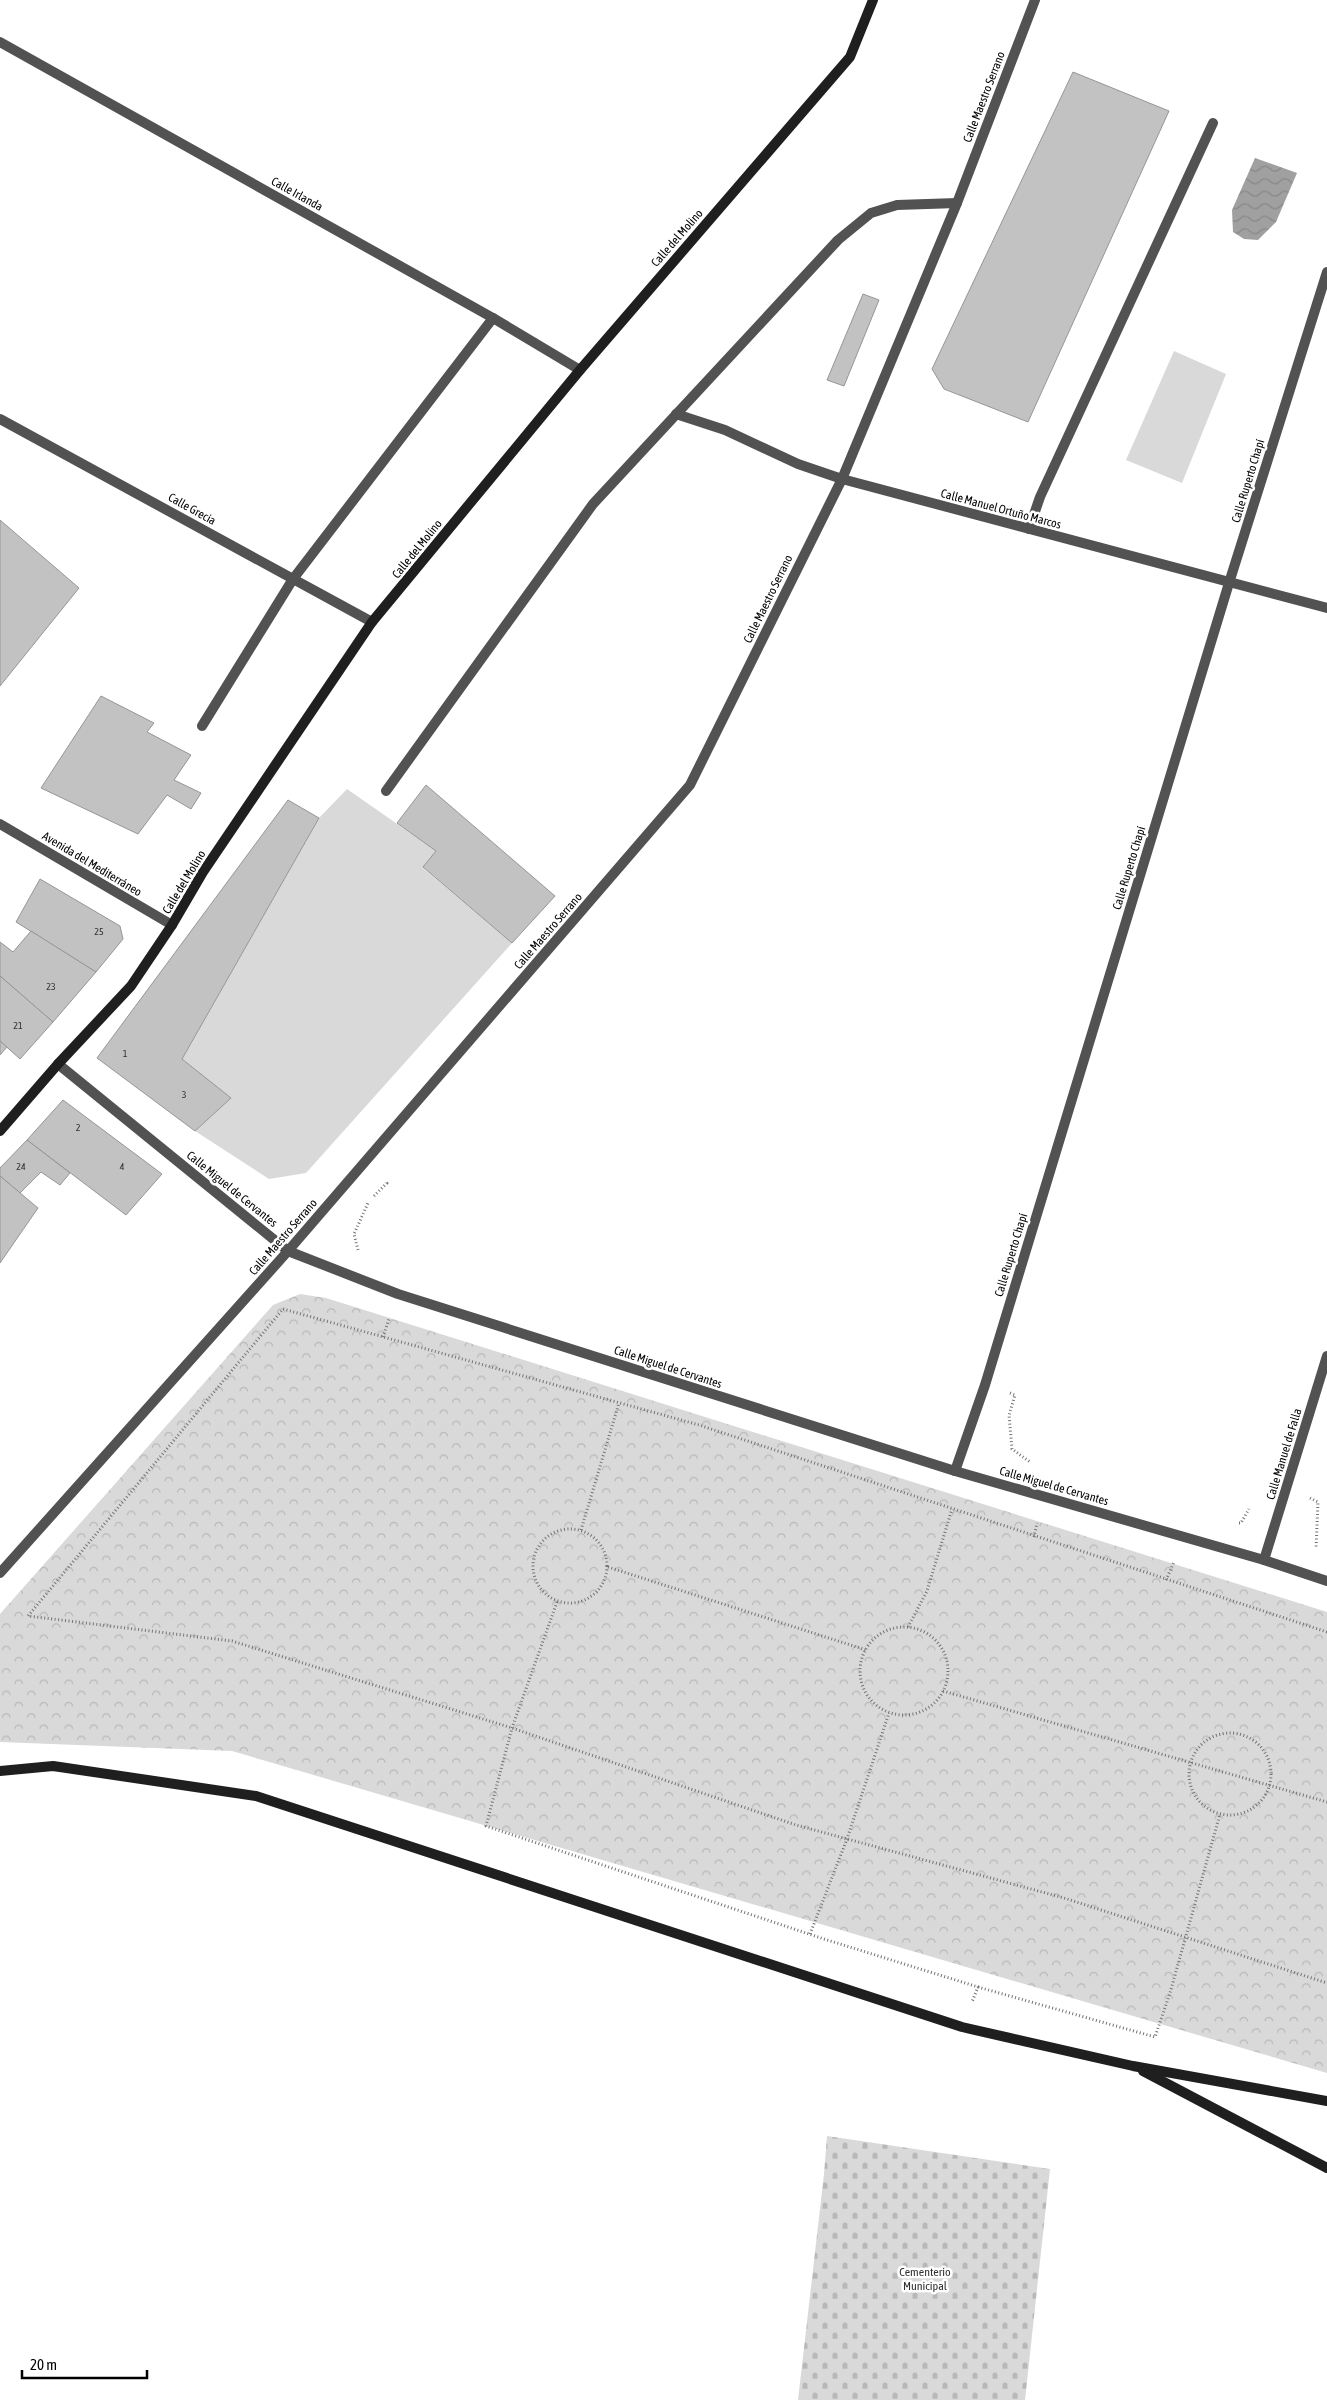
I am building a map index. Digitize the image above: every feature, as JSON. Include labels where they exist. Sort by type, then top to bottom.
[{"type":"street","name":"Calle del Molino","points":[[0,1131],[58,1064],[131,986],[172,925],[203,872],[372,622],[580,370],[850,57],[873,0]]},
{"type":"street","name":"Calle Maestro Serrano","points":[[0,1573],[288,1251],[690,785],[842,479],[957,203],[1035,0]]},
{"type":"street","name":"Calle Irlanda","points":[[0,42],[493,318],[580,370]]},
{"type":"street","points":[[1029,529],[1040,497],[1212,123]]},
{"type":"street","points":[[386,790],[592,504],[838,240],[871,213],[897,205],[957,203]]},
{"type":"street","name":"Calle Ruperto Chapí","points":[[955,1471],[985,1385],[1229,583],[1327,272]]},
{"type":"street","points":[[202,726],[293,579],[493,318]]},
{"type":"street","name":"Calle Manuel Ortuño Marcos","points":[[676,414],[725,430],[798,464],[842,479],[1327,608]]},
{"type":"street","name":"Calle Grecia","points":[[0,418],[372,622]]},
{"type":"street","name":"Avenida del Mediterráneo","points":[[0,824],[172,925]]},
{"type":"street","name":"Calle Miguel de Cervantes","points":[[58,1064],[288,1251],[398,1294],[955,1471],[1264,1560],[1327,1581]]},
{"type":"street","name":"Calle Manuel de Falla","points":[[1264,1560],[1327,1356]]},
{"type":"street","points":[[0,1771],[53,1766],[256,1796],[962,2027],[1133,2066],[1327,2101]]},
{"type":"street","points":[[1133,2066],[1327,2168]]},
{"type":"path","points":[[359,1252],[354,1234],[368,1204],[387,1183],[362,1166]]},
{"type":"path","points":[[1327,1632],[698,1425],[283,1309],[28,1616],[232,1641],[512,1728],[796,1825],[1064,1898],[1327,1983]]},
{"type":"path","points":[[985,1385],[1015,1395],[1009,1415],[1012,1449],[1033,1464]]},
{"type":"path","points":[[581,1530],[619,1403]]},
{"type":"path","points":[[1034,1537],[1043,1496]]},
{"type":"path","points":[[908,1627],[927,1591],[952,1509]]},
{"type":"path","points":[[564,1529],[581,1530],[600,1543],[606,1554],[608,1567],[603,1585],[595,1595],[583,1602],[570,1604],[557,1602],[546,1595],[537,1584],[533,1573],[534,1557],[539,1546],[552,1534],[564,1529]]},
{"type":"path","points":[[608,1567],[866,1650]]},
{"type":"path","points":[[557,1602],[512,1728],[486,1826],[810,1934],[978,1987],[1155,2037],[1220,1814]]},
{"type":"path","points":[[908,1627],[929,1634],[940,1645],[947,1659],[948,1674],[943,1691],[934,1704],[921,1712],[906,1715],[889,1713],[876,1705],[866,1694],[861,1680],[860,1664],[866,1650],[879,1635],[893,1629],[908,1627]]},
{"type":"path","points":[[943,1691],[1327,1802]]},
{"type":"path","points":[[810,1934],[847,1839],[889,1713]]},
{"type":"path","points":[[1227,1733],[1241,1734],[1260,1746],[1268,1758],[1271,1771],[1270,1786],[1260,1802],[1249,1811],[1235,1815],[1220,1814],[1211,1811],[1199,1803],[1192,1790],[1188,1776],[1190,1762],[1196,1749],[1212,1736],[1227,1733]]},
{"type":"path","points":[[962,2027],[978,1987]]},
{"type":"green space","points":[[1174,351],[1226,374],[1182,483],[1126,460]]},
{"type":"green space","points":[[347,789],[436,851],[423,868],[512,943],[306,1173],[269,1179],[195,1131],[230,1098],[182,1059],[319,818]]},
{"type":"green space","points":[[300,1294],[326,1298],[1327,1612],[1327,2073],[232,1751],[0,1742],[0,1614],[273,1305]]},
{"type":"green space","name":"Cementerio Municipal","points":[[827,2136],[1050,2169],[1025,2400],[798,2400]]},
{"type":"water","points":[[1255,158],[1297,173],[1276,222],[1258,240],[1244,239],[1233,232],[1232,210]]},
{"type":"building","points":[[1073,72],[1169,111],[1028,422],[944,389],[932,369]]},
{"type":"building","points":[[863,294],[879,300],[844,386],[827,380]]},
{"type":"building","points":[[0,520],[79,588],[0,686]]},
{"type":"building","points":[[101,696],[154,723],[147,732],[191,755],[174,780],[201,793],[191,809],[167,795],[138,834],[41,788]]},
{"type":"building","points":[[426,785],[555,896],[512,943],[423,867],[436,851],[397,823]]},
{"type":"building","points":[[288,800],[319,818],[182,1059],[231,1098],[195,1131],[97,1058]]},
{"type":"building","points":[[40,879],[120,926],[123,939],[96,972],[16,922]]},
{"type":"building","points":[[31,931],[96,972],[53,1022],[0,976],[0,942],[13,952]]},
{"type":"building","points":[[0,976],[53,1022],[20,1059],[0,1041]]},
{"type":"building","points":[[0,1041],[7,1047],[0,1055]]},
{"type":"building","points":[[63,1100],[162,1174],[126,1215],[27,1140]]},
{"type":"building","points":[[27,1140],[70,1173],[60,1185],[41,1172],[20,1193],[0,1176],[0,1168]]},
{"type":"building","points":[[0,1176],[38,1208],[0,1263]]}]
